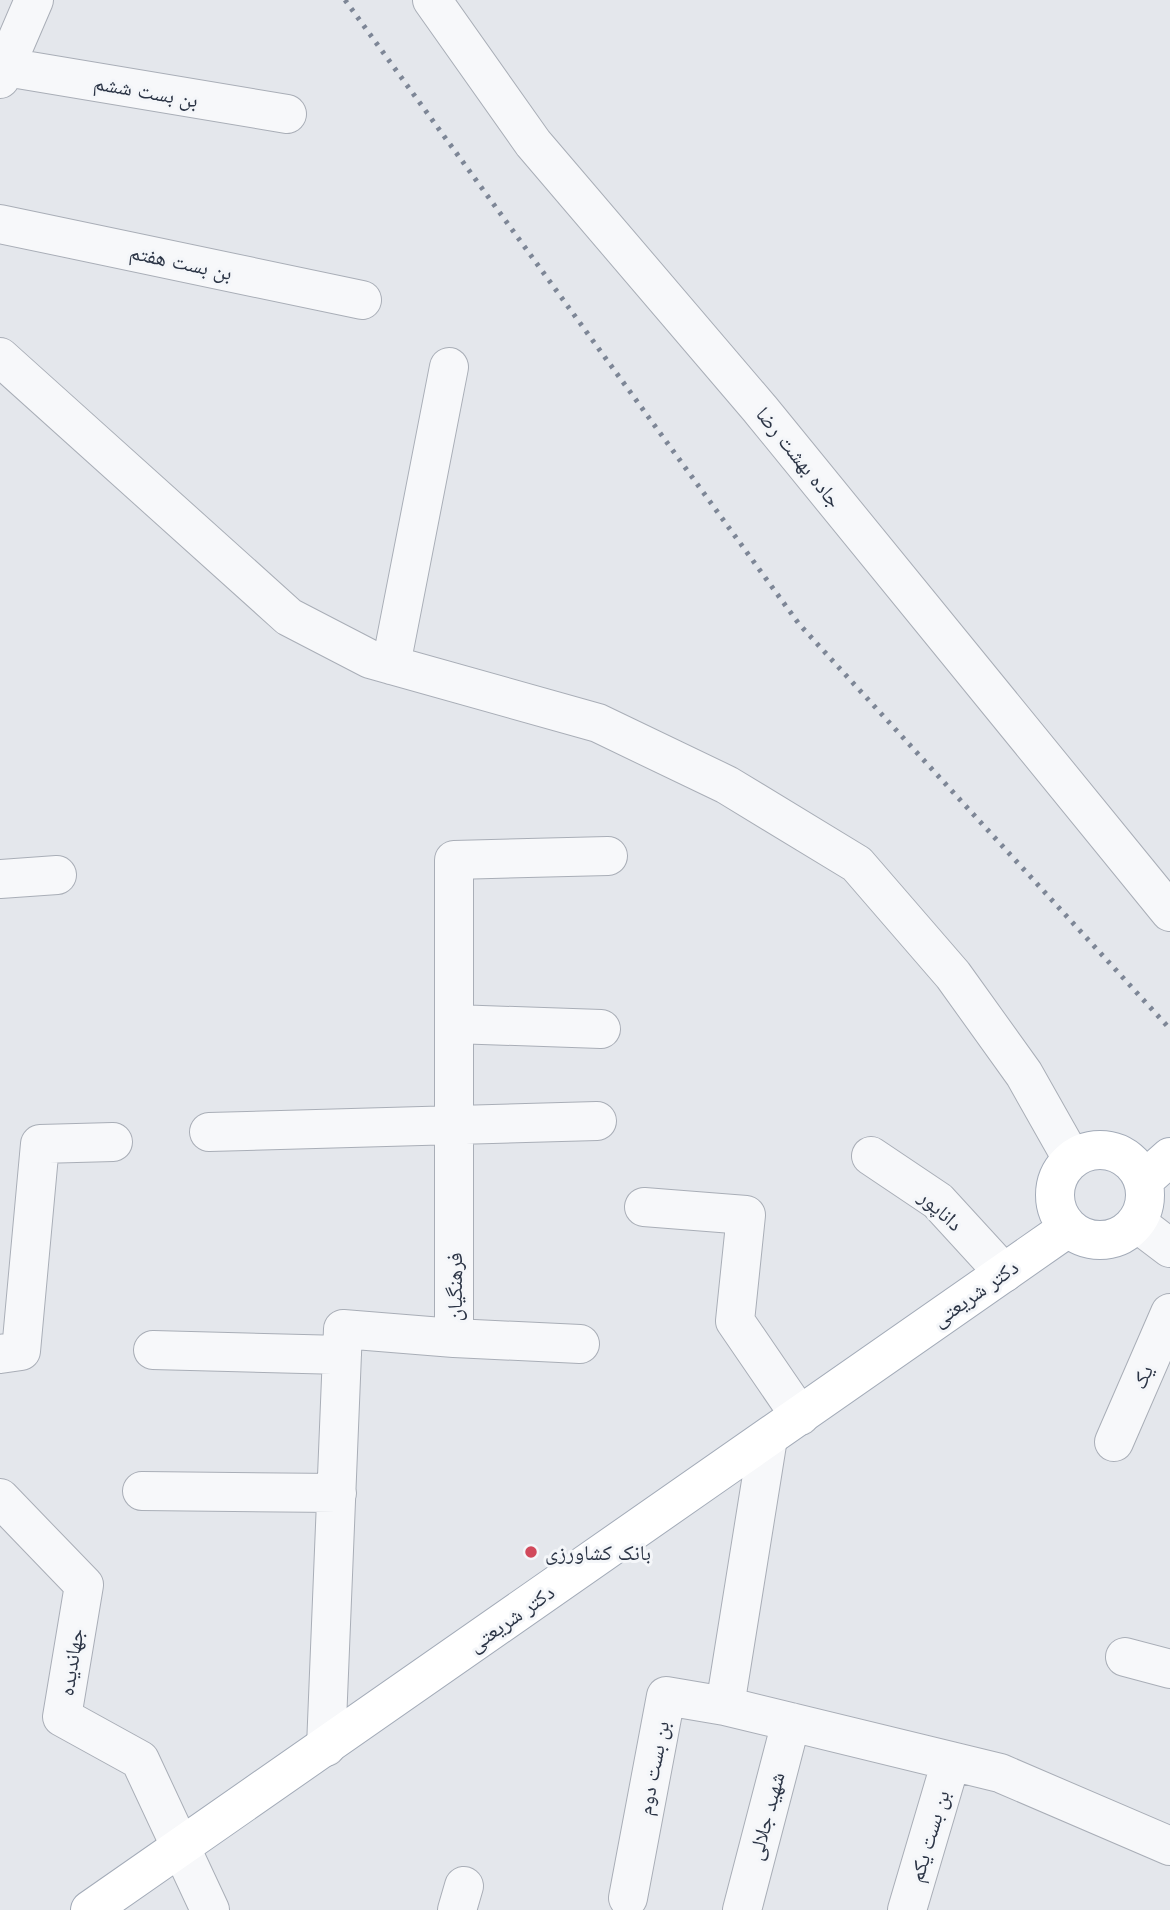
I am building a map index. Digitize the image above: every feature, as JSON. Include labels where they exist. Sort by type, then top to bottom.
[{"type":"main road","points":[[1102,1150],[1118,1153],[1131,1161],[1157,1169],[1137,1223],[1125,1234],[1111,1240],[1088,1239],[1068,1228],[1059,1215],[1055,1200],[1059,1178],[1072,1159],[1087,1152],[1102,1150]]},
{"type":"main road","name":"دکتر شریعتی","points":[[90,1910],[1068,1228]]},
{"type":"street","points":[[3,73],[34,0]]},
{"type":"street","name":"جاده بهشت رضا","points":[[432,0],[533,143],[760,409],[1170,912]]},
{"type":"street","name":"بن بست ششم","points":[[3,73],[287,114]]},
{"type":"street","name":"بن بست هفتم","points":[[0,224],[362,300]]},
{"type":"street","points":[[0,357],[289,617],[370,659],[598,723],[727,785],[857,864],[953,975],[1024,1074],[1072,1159]]},
{"type":"street","points":[[391,665],[449,367]]},
{"type":"street","name":"فرهنگیان","points":[[326,1747],[343,1329],[454,1338],[454,860],[608,856]]},
{"type":"street","points":[[0,879],[57,875]]},
{"type":"street","points":[[454,1024],[601,1029]]},
{"type":"street","points":[[209,1132],[597,1121]]},
{"type":"street","points":[[0,1354],[21,1351],[40,1144],[113,1142]]},
{"type":"street","name":"داناپور","points":[[871,1156],[938,1201],[1004,1273]]},
{"type":"street","points":[[644,1207],[746,1215],[735,1321],[800,1416]]},
{"type":"street","points":[[1137,1223],[1170,1248]]},
{"type":"street","name":"یک","points":[[1114,1441],[1170,1313]]},
{"type":"street","points":[[454,1338],[580,1344]]},
{"type":"street","points":[[153,1350],[342,1355]]},
{"type":"street","points":[[768,1438],[725,1706],[1000,1773],[1170,1846]]},
{"type":"street","points":[[142,1491],[337,1493]]},
{"type":"street","name":"جهاندیده","points":[[0,1498],[84,1585],[62,1717],[140,1760],[183,1847]]},
{"type":"street","points":[[1125,1657],[1170,1669]]},
{"type":"street","name":"بن بست دوم","points":[[628,1898],[666,1696],[725,1706]]},
{"type":"street","name":"شهید جلالی","points":[[742,1910],[791,1722]]},
{"type":"street","name":"بن بست یکم","points":[[907,1910],[951,1761]]},
{"type":"street","points":[[183,1847],[211,1910]]},
{"type":"railway","points":[[345,0],[799,624],[1170,1029]]},
{"type":"place","name":"بانک کشاورزی","points":[[531,1552]]}]
